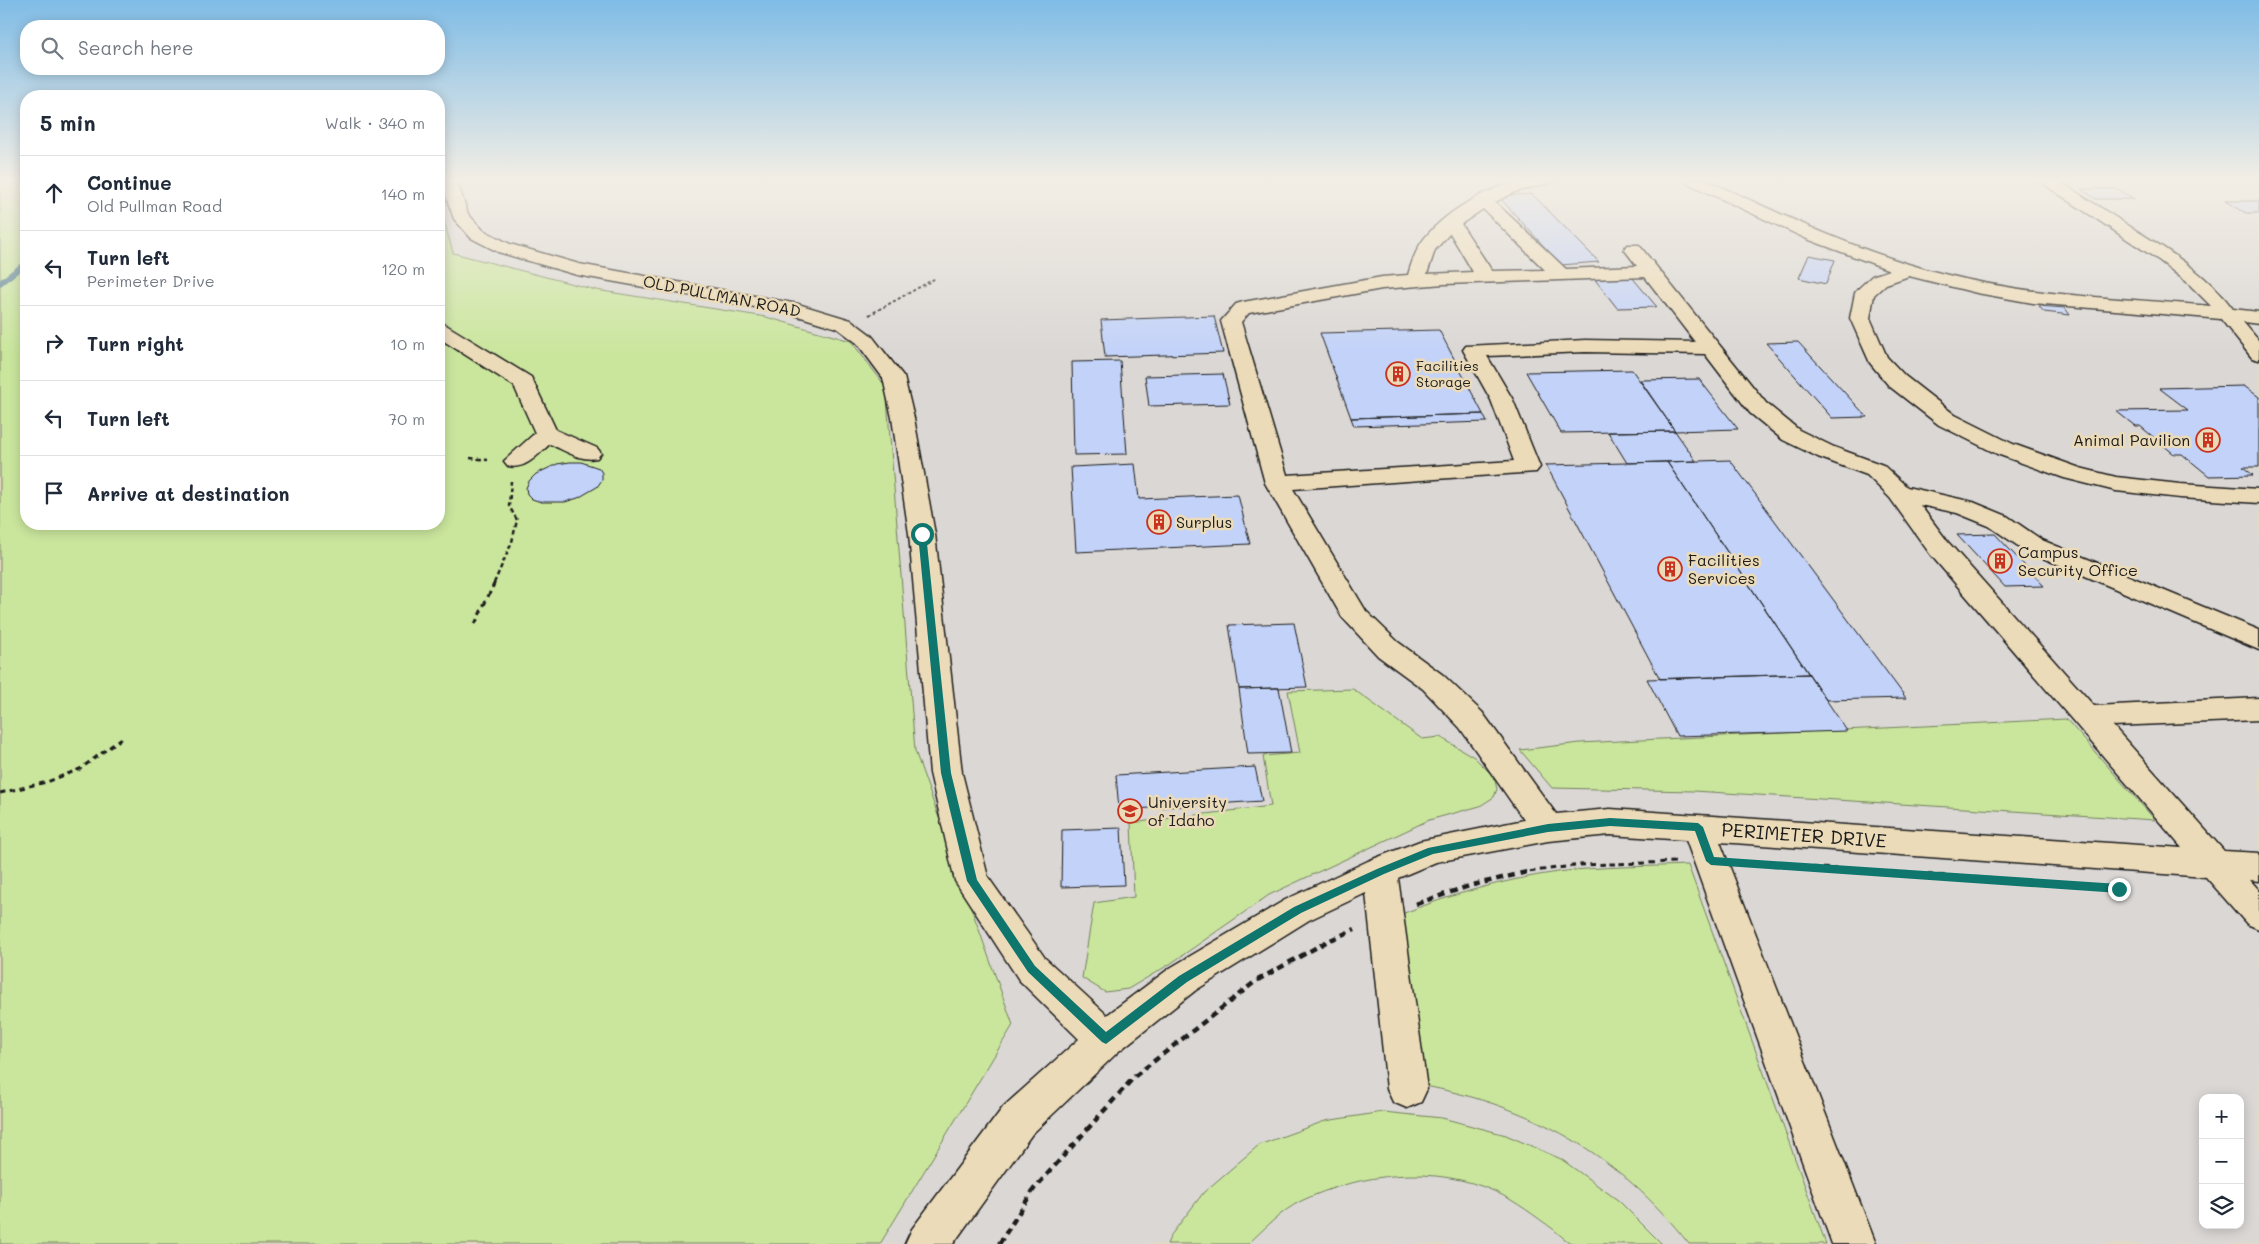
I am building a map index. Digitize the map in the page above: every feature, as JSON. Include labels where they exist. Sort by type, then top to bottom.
[{"type":"street","name":"OLD PULLMAN ROAD","points":[[482,237],[504,248],[577,269],[791,308],[849,328],[864,338],[893,377],[903,418],[922,534],[946,773],[972,881],[1032,969],[1106,1039]]},
{"type":"street","points":[[1416,280],[1422,259],[1437,237]]},
{"type":"street","points":[[1461,237],[1486,277]]},
{"type":"street","points":[[1522,237],[1561,275]]},
{"type":"street","points":[[1818,237],[1907,271],[2012,293],[2086,303],[2226,312],[2259,318]]},
{"type":"street","points":[[2135,237],[2166,257],[2216,298],[2259,354]]},
{"type":"street","points":[[1633,249],[1758,408],[1791,435],[1826,452],[1875,470],[1899,493],[1939,548],[2259,914]]},
{"type":"street","points":[[1548,828],[1471,720],[1433,682],[1388,649],[1356,617],[1277,484],[1231,321],[1243,308],[1382,283],[1650,270]]},
{"type":"street","points":[[1907,271],[1879,280],[1865,293],[1860,318],[1877,359],[1897,381],[1948,420],[2005,449],[2072,473],[2116,484],[2180,491],[2259,496]]},
{"type":"street","points":[[445,333],[523,382],[547,434],[589,452]]},
{"type":"street","points":[[1277,484],[1528,467],[1502,400],[1473,350],[1585,346],[1711,348]]},
{"type":"street","points":[[516,461],[547,434]]},
{"type":"street","points":[[1899,493],[1964,507],[1998,521],[2033,545],[2259,641]]},
{"type":"street","points":[[2087,717],[2259,709]]},
{"type":"street","name":"PERIMETER DRIVE","points":[[927,1244],[1018,1120],[1106,1039],[1183,979],[1297,910],[1380,871],[1432,850],[1548,828],[1610,822],[1704,844],[2215,863],[2259,867]]},
{"type":"street","points":[[1704,844],[1854,1244]]},
{"type":"street","points":[[1380,871],[1408,1089]]},
{"type":"path","points":[[849,328],[936,278]]},
{"type":"path","points":[[470,458],[516,461],[509,490],[509,506],[517,520],[512,542],[474,624]]},
{"type":"path","points":[[0,793],[47,782],[80,769],[122,738]]},
{"type":"path","points":[[999,1244],[1034,1189],[1135,1076],[1256,981],[1326,942],[1386,914],[1455,889],[1523,873],[1603,864],[1704,844],[1999,880]]},
{"type":"shaded area","name":"University of Idaho","points":[[0,237],[20,237],[20,530],[445,530],[445,237],[2259,237],[2259,1244],[0,1244]]},
{"type":"green space","points":[[0,237],[20,237],[20,530],[445,530],[445,237],[449,237],[453,253],[596,290],[766,317],[851,341],[886,387],[915,751],[1013,1025],[880,1244],[0,1244]]},
{"type":"green space","points":[[1353,689],[1422,739],[1440,737],[1474,757],[1494,777],[1497,789],[1494,797],[1480,806],[1429,820],[1269,895],[1170,964],[1128,989],[1105,992],[1082,978],[1094,903],[1134,897],[1131,823],[1271,806],[1263,756],[1300,753],[1288,691]]},
{"type":"green space","points":[[2066,719],[2155,820],[1694,791],[1552,788],[1520,750],[1580,743]]},
{"type":"green space","points":[[1688,865],[1826,1244],[1689,1244],[1661,1212],[1632,1184],[1602,1159],[1570,1138],[1500,1106],[1461,1094],[1420,1085],[1399,915],[1477,889],[1537,875],[1590,869]]},
{"type":"green space","points":[[1383,1112],[1442,1118],[1506,1135],[1561,1159],[1619,1201],[1662,1244],[1571,1243],[1526,1209],[1496,1192],[1473,1183],[1423,1175],[1373,1178],[1324,1191],[1301,1201],[1287,1210],[1248,1244],[1167,1244],[1171,1235],[1204,1192],[1259,1145],[1325,1121]]},
{"type":"building","points":[[1535,237],[1574,237],[1599,262],[1561,265]]},
{"type":"building","points":[[1809,255],[1835,260],[1826,284],[1799,278]]},
{"type":"building","points":[[1631,276],[1657,307],[1617,308],[1593,277]]},
{"type":"building","points":[[2039,306],[2065,308],[2070,315],[2044,312]]},
{"type":"building","points":[[1214,316],[1223,353],[1105,357],[1101,320]]},
{"type":"building","name":"Facilities Storage","points":[[1439,330],[1483,414],[1351,418],[1320,333]]},
{"type":"building","points":[[1798,342],[1867,417],[1832,418],[1766,343]]},
{"type":"building","points":[[1120,361],[1127,454],[1074,455],[1072,362]]},
{"type":"building","points":[[1632,370],[1675,431],[1561,433],[1526,372]]},
{"type":"building","points":[[1223,374],[1230,404],[1149,406],[1145,376]]},
{"type":"building","points":[[1699,379],[1738,429],[1675,431],[1640,380]]},
{"type":"building","name":"Animal Pavilion","points":[[2244,386],[2259,397],[2259,467],[2243,467],[2253,475],[2209,476],[2182,454],[2174,454],[2140,426],[2135,426],[2116,411],[2188,410],[2159,388]]},
{"type":"building","points":[[1483,414],[1487,422],[1354,426],[1351,418]]},
{"type":"building","points":[[1675,431],[1696,461],[1627,463],[1608,432]]},
{"type":"building","name":"Facilities Services","points":[[1730,460],[1906,698],[1826,700],[1667,462]]},
{"type":"building","points":[[581,462],[599,468],[602,473],[602,480],[597,487],[578,498],[565,502],[541,502],[532,499],[527,494],[526,488],[529,481],[536,474],[557,464]]},
{"type":"building","name":"Facilities Services","points":[[1667,462],[1809,674],[1660,679],[1546,465]]},
{"type":"building","name":"Surplus","points":[[1135,464],[1139,499],[1238,495],[1250,544],[1076,552],[1071,467]]},
{"type":"building","name":"Campus Security Office","points":[[1995,534],[2044,586],[2005,587],[1957,535]]},
{"type":"building","points":[[1294,623],[1307,687],[1239,689],[1229,625]]},
{"type":"building","points":[[1809,674],[1847,731],[1677,736],[1647,679]]},
{"type":"building","points":[[1279,688],[1291,753],[1248,754],[1239,689]]},
{"type":"building","points":[[1255,767],[1262,801],[1119,810],[1116,775]]},
{"type":"building","points":[[1121,828],[1124,885],[1061,887],[1062,830]]},
{"type":"waterway","points":[[0,283],[20,268]]},
{"type":"place","name":"Facilities Storage","points":[[1398,374]]},
{"type":"place","name":"Animal Pavilion","points":[[2208,440]]},
{"type":"place","name":"Surplus","points":[[1159,522]]},
{"type":"place","name":"Campus Security Office","points":[[2000,561]]},
{"type":"place","name":"Facilities Services","points":[[1670,569]]},
{"type":"place","name":"University of Idaho","points":[[1130,811]]},
{"type":"route","points":[[922,534],[946,773],[972,881],[1032,969],[1106,1039],[1183,979],[1297,910],[1380,871],[1432,850],[1548,828],[1610,822],[1698,827],[1711,861],[2119,889]]}]
